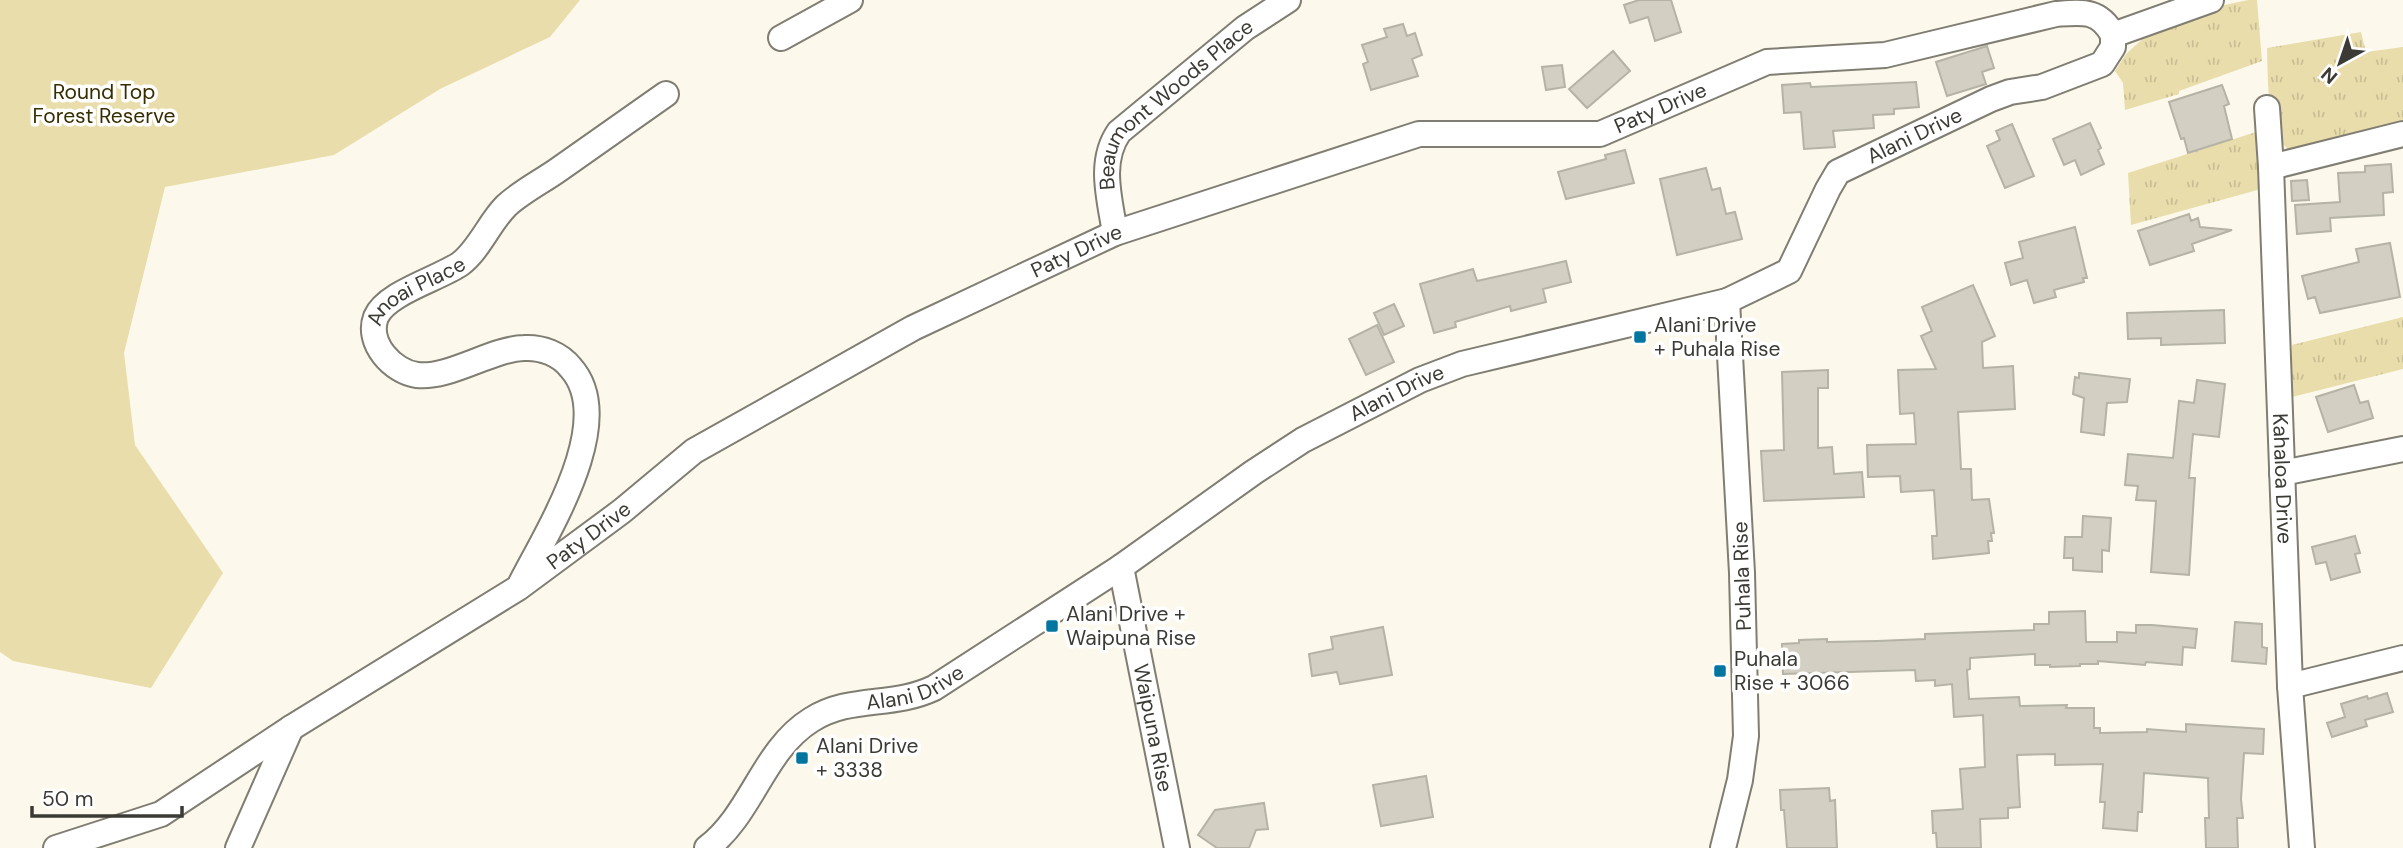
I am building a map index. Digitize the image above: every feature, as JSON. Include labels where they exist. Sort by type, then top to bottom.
[{"type":"street","points":[[781,38],[850,0]]},
{"type":"street","name":"Beaumont Woods Place","points":[[1115,233],[1106,168],[1111,145],[1119,132],[1245,28],[1288,0]]},
{"type":"street","points":[[2113,35],[2211,0]]},
{"type":"street","name":"Paty Drive","points":[[56,848],[161,814],[291,728],[518,588],[622,512],[694,451],[913,328],[1115,233],[1419,134],[1600,134],[1767,62],[1885,55],[2056,14],[2075,12],[2093,14],[2106,22],[2113,35]]},
{"type":"street","name":"Alani Drive","points":[[707,848],[734,822],[786,740],[810,720],[838,707],[907,699],[934,688],[1121,567],[1303,440],[1420,380],[1462,364],[1727,301],[1789,271],[1838,172],[1992,99],[2010,92],[2042,87],[2102,64],[2113,47],[2113,35]]},
{"type":"street","name":"Anoai Place","points":[[518,588],[569,492],[581,456],[586,402],[578,377],[559,357],[543,350],[525,348],[431,375],[409,373],[390,363],[382,351],[375,331],[376,316],[390,301],[461,263],[506,206],[666,94]]},
{"type":"street","name":"Kahaloa Drive","points":[[2267,108],[2290,686],[2302,848]]},
{"type":"street","points":[[2271,167],[2403,134]]},
{"type":"street","name":"Puhala Rise","points":[[1723,848],[1740,780],[1746,736],[1742,573],[1727,301]]},
{"type":"street","points":[[2282,473],[2403,449]]},
{"type":"street","name":"Waipuna Rise","points":[[1121,567],[1177,848]]},
{"type":"street","points":[[2290,686],[2403,658]]},
{"type":"street","points":[[238,848],[291,728]]},
{"type":"green space","name":"Round Top Forest Reserve","points":[[0,0],[580,0],[550,37],[440,89],[334,155],[165,187],[124,353],[135,445],[223,573],[151,688],[13,661],[0,652]]},
{"type":"green space","points":[[2257,0],[2262,61],[2179,91],[2179,94],[2125,110],[2123,83],[2115,71],[2126,54],[2147,35],[2220,6]]},
{"type":"green space","points":[[2361,32],[2366,52],[2403,47],[2403,123],[2289,150],[2281,142],[2272,117],[2267,48]]},
{"type":"green space","points":[[2259,131],[2261,189],[2131,225],[2128,173]]},
{"type":"green space","points":[[2403,317],[2403,369],[2292,397],[2292,345]]},
{"type":"building","points":[[1639,0],[1671,0],[1681,32],[1655,41],[1648,17],[1630,23],[1624,5]]},
{"type":"building","points":[[1403,24],[1407,36],[1415,33],[1422,55],[1412,59],[1418,76],[1371,90],[1363,64],[1368,62],[1362,45],[1387,37],[1384,29]]},
{"type":"building","points":[[1987,46],[1994,68],[1982,72],[1986,84],[1947,96],[1936,62]]},
{"type":"building","points":[[1613,51],[1630,71],[1587,108],[1569,89]]},
{"type":"building","points":[[1562,65],[1565,87],[1546,90],[1542,67]]},
{"type":"building","points":[[1916,82],[1919,107],[1894,109],[1894,114],[1873,115],[1874,128],[1833,131],[1835,147],[1804,149],[1801,112],[1784,113],[1782,85],[1810,83],[1811,87]]},
{"type":"building","points":[[2222,85],[2229,104],[2224,106],[2232,139],[2188,153],[2169,102]]},
{"type":"building","points":[[2090,123],[2101,148],[2098,150],[2104,164],[2081,175],[2075,160],[2064,165],[2053,139]]},
{"type":"building","points":[[2012,124],[2034,176],[2005,188],[1987,146],[2000,140],[1996,131]]},
{"type":"building","points":[[1625,150],[1634,183],[1566,199],[1558,172],[1606,159],[1605,155]]},
{"type":"building","points":[[2391,164],[2393,192],[2383,193],[2384,215],[2330,218],[2331,231],[2297,234],[2295,205],[2340,202],[2338,173],[2365,172],[2365,166]]},
{"type":"building","points":[[1706,168],[1712,190],[1720,188],[1726,214],[1735,212],[1742,239],[1677,255],[1660,179]]},
{"type":"building","points":[[2307,180],[2309,200],[2292,201],[2291,181]]},
{"type":"building","points":[[2189,214],[2191,221],[2198,218],[2200,227],[2232,230],[2192,244],[2194,251],[2150,265],[2138,231]]},
{"type":"building","points":[[2075,227],[2087,278],[2083,278],[2084,282],[2054,290],[2056,297],[2034,303],[2027,280],[2011,285],[2005,263],[2023,258],[2019,242]]},
{"type":"building","points":[[2390,243],[2400,297],[2320,313],[2315,297],[2308,299],[2302,276],[2359,262],[2356,249]]},
{"type":"building","points":[[1566,261],[1571,282],[1543,289],[1546,302],[1511,311],[1510,306],[1455,322],[1456,327],[1434,333],[1420,284],[1473,269],[1477,281]]},
{"type":"building","points":[[1973,285],[1995,336],[1982,342],[1983,368],[2013,366],[2015,409],[1958,412],[1961,469],[1971,469],[1972,500],[1989,499],[1994,533],[1991,533],[1992,541],[1988,541],[1989,553],[1933,559],[1932,536],[1937,536],[1934,490],[1901,492],[1900,476],[1868,477],[1867,445],[1916,444],[1914,413],[1900,414],[1898,370],[1936,369],[1921,336],[1932,331],[1922,307]]},
{"type":"building","points":[[1394,304],[1404,326],[1384,335],[1374,313]]},
{"type":"building","points":[[2224,310],[2225,343],[2161,345],[2161,338],[2128,339],[2127,313]]},
{"type":"building","points":[[1377,325],[1394,362],[1366,375],[1349,339]]},
{"type":"building","points":[[1828,370],[1828,388],[1818,388],[1818,448],[1832,447],[1834,474],[1862,472],[1864,497],[1764,501],[1761,451],[1784,450],[1782,372]]},
{"type":"building","points":[[2079,373],[2130,379],[2127,402],[2107,403],[2104,435],[2081,432],[2084,398],[2073,394],[2075,377],[2079,378]]},
{"type":"building","points":[[2197,380],[2225,384],[2219,437],[2193,434],[2189,478],[2195,478],[2189,575],[2151,572],[2156,501],[2136,500],[2138,486],[2125,485],[2128,454],[2173,458],[2179,401],[2194,403]]},
{"type":"building","points":[[2354,385],[2360,403],[2368,401],[2373,418],[2328,432],[2316,397]]},
{"type":"building","points":[[2083,516],[2111,518],[2109,551],[2102,550],[2102,572],[2073,570],[2073,558],[2064,558],[2065,537],[2082,537]]},
{"type":"building","points":[[2355,536],[2360,553],[2355,554],[2360,572],[2331,580],[2326,562],[2316,564],[2312,547]]},
{"type":"building","points":[[2085,611],[2086,642],[2117,642],[2117,632],[2136,633],[2136,625],[2152,625],[2197,629],[2195,648],[2183,647],[2182,665],[2098,661],[2098,664],[2050,667],[2035,665],[2035,654],[1970,658],[1970,669],[1967,670],[1969,699],[2019,697],[2020,706],[2067,705],[2066,708],[2094,708],[2094,728],[2100,728],[2100,733],[2147,732],[2147,729],[2186,732],[2186,724],[2264,729],[2263,754],[2244,753],[2241,799],[2243,818],[2237,818],[2238,848],[2206,848],[2205,818],[2209,818],[2208,778],[2144,773],[2142,812],[2138,812],[2137,831],[2103,828],[2105,802],[2100,802],[2103,764],[2055,765],[2055,754],[2017,755],[2020,807],[2008,808],[2008,818],[1980,819],[1981,848],[1937,848],[1932,811],[1963,809],[1960,769],[1985,767],[1983,715],[1954,717],[1952,684],[1935,686],[1935,680],[1916,681],[1915,670],[1783,674],[1782,644],[1799,643],[1799,640],[1827,639],[1827,642],[1925,639],[1925,634],[2034,630],[2034,624],[2049,624],[2049,612]]},
{"type":"building","points":[[2235,622],[2262,624],[2262,647],[2267,648],[2266,664],[2232,661]]},
{"type":"building","points":[[1383,627],[1392,675],[1340,684],[1337,672],[1312,676],[1309,654],[1333,649],[1331,637]]},
{"type":"building","points":[[2387,693],[2393,712],[2365,720],[2367,726],[2332,737],[2327,723],[2345,717],[2341,704]]},
{"type":"building","points":[[1426,776],[1433,817],[1381,826],[1373,785]]},
{"type":"building","points":[[1829,788],[1830,801],[1835,800],[1837,848],[1787,848],[1780,790]]},
{"type":"building","points":[[1264,803],[1268,829],[1256,830],[1249,848],[1217,848],[1198,835],[1215,810]]},
{"type":"place","name":"Alani Drive + Puhala Rise","points":[[1640,337]]},
{"type":"place","name":"Alani Drive + Waipuna Rise","points":[[1052,626]]},
{"type":"place","name":"Puhala Rise + 3066","points":[[1720,671]]},
{"type":"place","name":"Alani Drive + 3338","points":[[802,758]]}]
